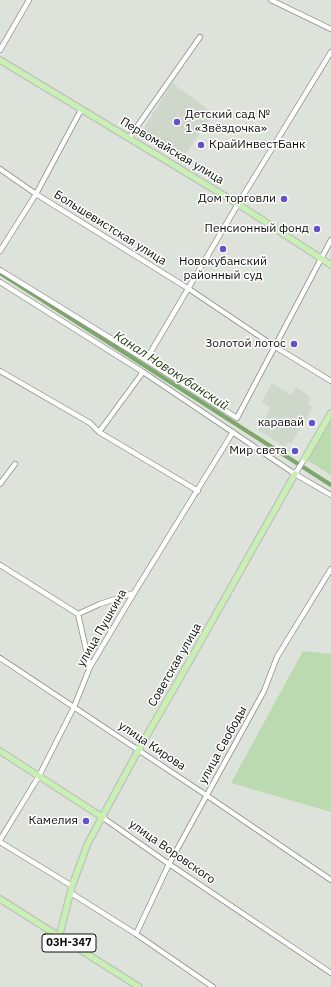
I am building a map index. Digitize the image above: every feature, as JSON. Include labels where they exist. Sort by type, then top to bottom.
[{"type":"main road","name":"Первомайская улица","points":[[0,60],[238,204],[331,265]]},
{"type":"main road","name":"Советская улица","points":[[305,458],[331,413]]},
{"type":"main road","name":"Советская улица","points":[[60,937],[72,886],[88,843],[139,749],[295,474]]},
{"type":"main road","name":"улица Воровского","points":[[0,751],[102,817]]},
{"type":"main road","name":"03Н-347","points":[[0,899],[139,987]]},
{"type":"street","points":[[0,50],[29,0]]},
{"type":"street","points":[[271,0],[331,29]]},
{"type":"street","points":[[129,138],[200,37]]},
{"type":"street","points":[[146,360],[238,204],[331,52]]},
{"type":"street","points":[[0,251],[36,194],[81,110]]},
{"type":"street","name":"Большевистская улица","points":[[0,169],[36,194],[189,289],[274,346],[331,380]]},
{"type":"street","points":[[0,270],[237,418],[331,240]]},
{"type":"street","points":[[0,282],[143,372],[295,474],[331,495]]},
{"type":"street","points":[[0,371],[90,423],[99,432],[198,491]]},
{"type":"street","points":[[99,432],[143,372]]},
{"type":"street","name":"улица Пушкина","points":[[0,841],[39,776],[74,706],[90,667],[233,432]]},
{"type":"street","name":"Советская улица","points":[[295,474],[305,458]]},
{"type":"street","points":[[0,484],[15,464]]},
{"type":"street","points":[[0,565],[78,614],[90,667]]},
{"type":"street","name":"улица Свободы","points":[[136,934],[169,864],[264,691],[277,657],[331,569]]},
{"type":"street","points":[[78,614],[100,604],[134,593]]},
{"type":"street","name":"улица Кирова","points":[[0,658],[139,749],[331,880]]},
{"type":"street","name":"улица Воровского","points":[[102,817],[331,973]]},
{"type":"street","points":[[0,841],[72,886]]},
{"type":"street","points":[[71,893],[136,934],[213,987]]},
{"type":"shaded area","name":"Детский сад № 1 «Звёздочка»","points":[[172,83],[213,113],[183,158],[142,131]]},
{"type":"shaded area","points":[[272,383],[291,395],[296,387],[309,396],[310,400],[308,405],[313,407],[291,444],[288,442],[285,447],[258,430],[271,408],[262,402]]},
{"type":"green space","points":[[331,417],[331,475],[307,460]]},
{"type":"green space","points":[[303,651],[331,654],[331,812],[231,783]]},
{"type":"waterway","name":"Канал Новокубанский","points":[[0,273],[331,485]]},
{"type":"place","name":"Детский сад № 1 «Звёздочка»","points":[[177,122]]},
{"type":"place","name":"КрайИнвестБанк","points":[[201,145]]},
{"type":"place","name":"Дом торговли","points":[[284,199]]},
{"type":"place","name":"Пенсионный фонд","points":[[317,229]]},
{"type":"place","name":"Новокубанский районный суд","points":[[223,249]]},
{"type":"place","name":"Золотой лотос","points":[[294,344]]},
{"type":"place","name":"каравай","points":[[312,423]]},
{"type":"place","name":"Мир света","points":[[295,451]]},
{"type":"place","name":"Камелия","points":[[86,821]]}]
